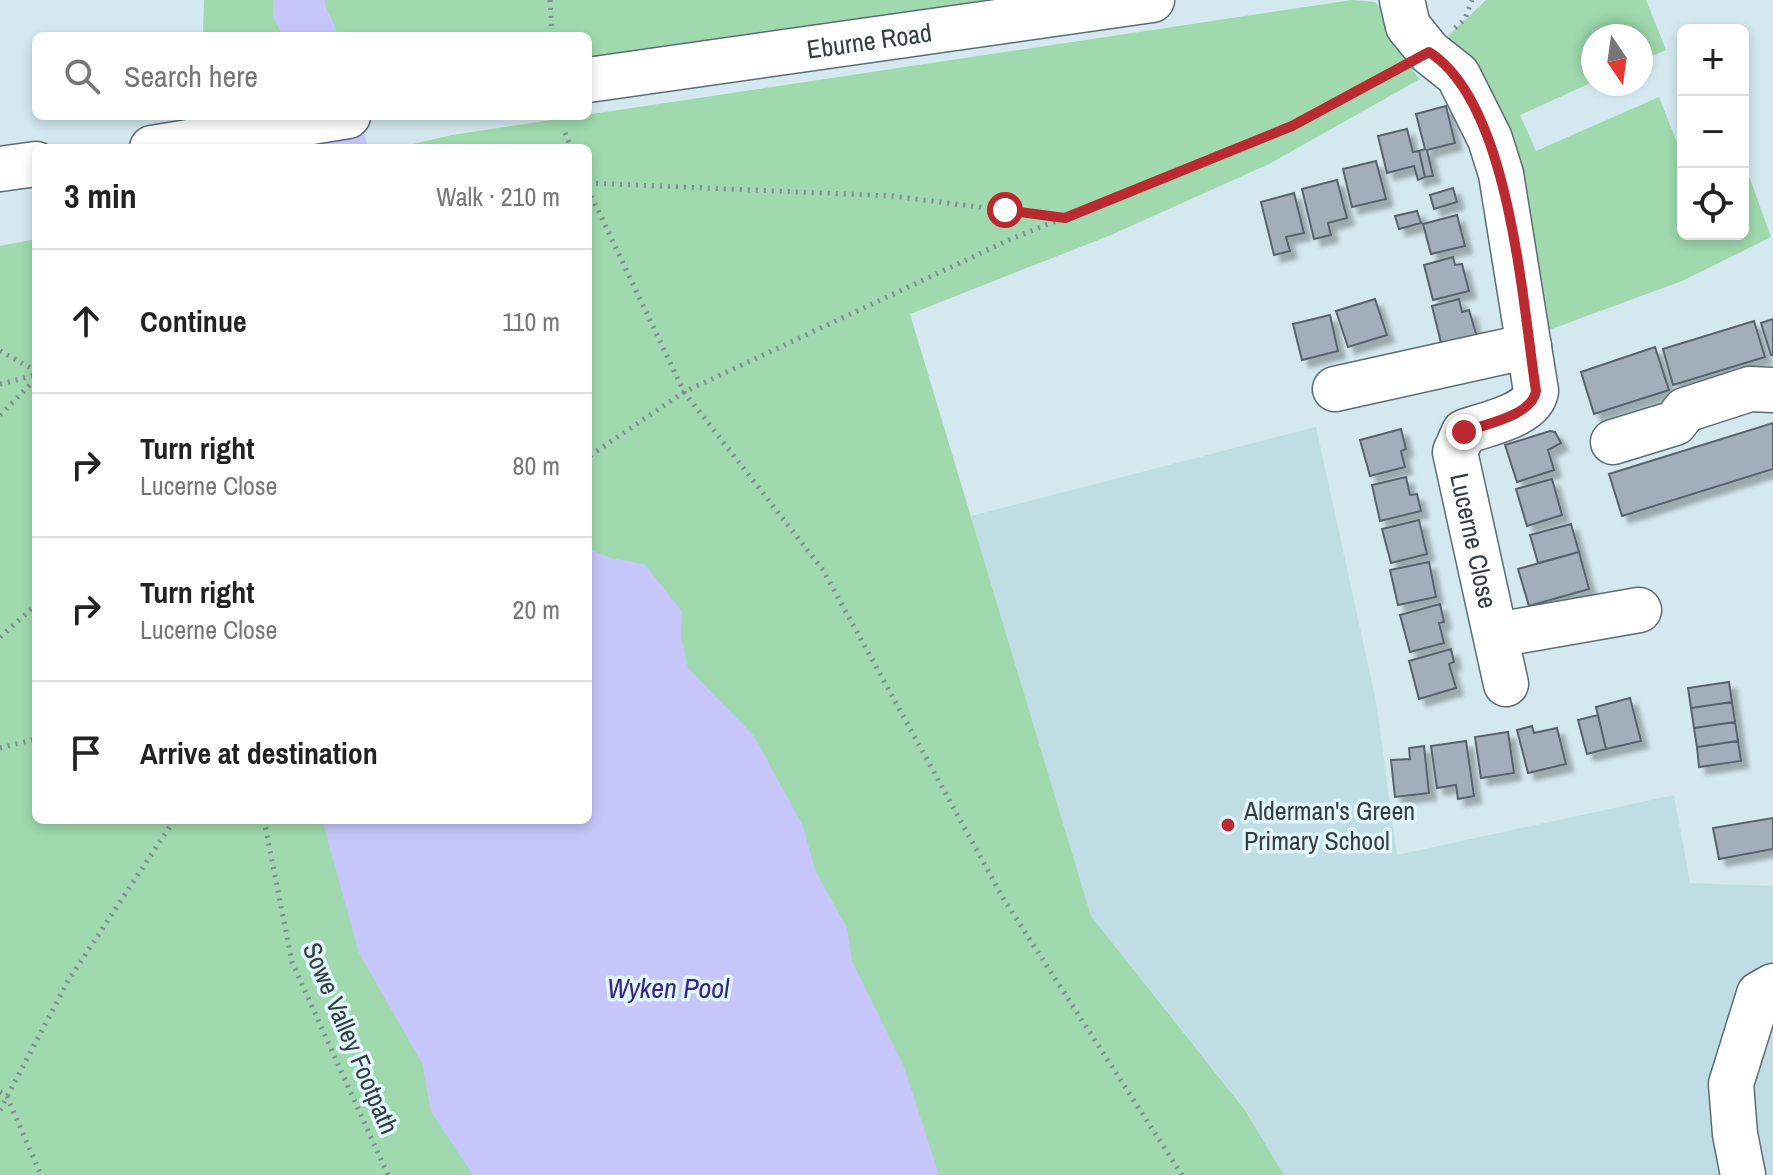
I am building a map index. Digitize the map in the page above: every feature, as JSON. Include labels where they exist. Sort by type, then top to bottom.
[{"type":"street","name":"Eburne Road","points":[[592,79],[1152,0]]},
{"type":"street","name":"Lucerne Close","points":[[1402,0],[1408,26],[1429,52],[1458,75],[1490,139],[1501,174],[1529,346],[1534,401],[1525,409],[1464,432],[1455,452],[1506,684]]},
{"type":"street","points":[[176,144],[322,120]]},
{"type":"street","points":[[0,169],[32,165]]},
{"type":"street","points":[[1335,389],[1529,346]]},
{"type":"street","points":[[1613,442],[1675,423],[1685,410],[1750,389],[1773,390]]},
{"type":"street","name":"Lucerne Close","points":[[1496,635],[1639,610]]},
{"type":"street","points":[[1743,1175],[1735,1134],[1731,1084],[1759,994],[1773,986]]},
{"type":"path","points":[[550,0],[552,32]]},
{"type":"path","points":[[592,454],[684,392],[1065,218],[1292,126],[1429,52],[1465,19],[1472,0]]},
{"type":"path","points":[[565,133],[569,144]]},
{"type":"path","points":[[592,183],[892,196],[1065,218]]},
{"type":"path","points":[[592,197],[684,392],[823,570],[1003,898],[1182,1175]]},
{"type":"path","points":[[0,351],[32,372]]},
{"type":"path","points":[[0,384],[32,376]]},
{"type":"path","points":[[0,415],[32,379]]},
{"type":"path","points":[[0,637],[32,609]]},
{"type":"path","points":[[0,748],[32,740]]},
{"type":"path","points":[[0,1110],[68,981],[171,824]]},
{"type":"path","name":"Sowe Valley Footpath","points":[[265,824],[292,962],[388,1175]]},
{"type":"path","points":[[0,1092],[7,1097],[41,1175]]},
{"type":"shaded area","name":"Alderman's Green Primary School","points":[[1316,427],[1376,701],[1397,855],[1674,795],[1690,883],[1773,886],[1773,1175],[1284,1175],[1245,1109],[1091,916],[971,516]]},
{"type":"green space","points":[[204,0],[1005,0],[592,58],[592,32],[203,32]]},
{"type":"green space","points":[[1352,0],[1375,2],[1385,12],[1403,59],[1420,79],[1269,164],[1111,235],[910,314],[1091,916],[1245,1110],[1284,1175],[0,1175],[0,246],[32,240],[32,824],[592,824],[592,144],[413,144],[552,120],[592,120],[592,114]]},
{"type":"green space","points":[[1486,0],[1646,0],[1666,50],[1653,56],[1653,24],[1581,24],[1581,87],[1520,115],[1536,151],[1659,97],[1677,143],[1677,240],[1749,240],[1749,176],[1771,237],[1682,281],[1546,331],[1506,124],[1448,36]]},
{"type":"water","name":"Wyken Pool","points":[[592,550],[610,558],[644,564],[682,611],[681,636],[688,668],[754,736],[803,826],[815,870],[847,928],[852,961],[904,1067],[939,1175],[473,1175],[431,1112],[422,1063],[359,953],[323,824],[592,824]]},
{"type":"building","points":[[1446,106],[1455,143],[1427,150],[1433,176],[1425,177],[1419,151],[1425,149],[1416,114]]},
{"type":"building","points":[[1407,129],[1413,152],[1419,151],[1425,177],[1418,180],[1414,166],[1387,173],[1378,136]]},
{"type":"building","points":[[1376,161],[1386,199],[1352,207],[1343,169]]},
{"type":"building","points":[[1337,180],[1347,218],[1328,223],[1331,235],[1314,239],[1302,189]]},
{"type":"building","points":[[1453,188],[1457,202],[1434,209],[1430,195]]},
{"type":"building","points":[[1294,193],[1304,233],[1286,237],[1290,251],[1274,255],[1261,202]]},
{"type":"building","points":[[1417,211],[1421,223],[1399,229],[1395,216]]},
{"type":"building","points":[[1457,215],[1465,246],[1431,254],[1423,224]]},
{"type":"building","points":[[1453,257],[1455,265],[1462,264],[1469,291],[1433,300],[1424,265]]},
{"type":"building","points":[[1375,299],[1387,335],[1348,347],[1336,311]]},
{"type":"building","points":[[1459,299],[1462,312],[1469,310],[1477,337],[1442,347],[1432,306]]},
{"type":"building","points":[[1330,315],[1338,351],[1302,360],[1293,324]]},
{"type":"building","points":[[1773,319],[1773,355],[1771,355],[1761,323]]},
{"type":"building","points":[[1754,321],[1765,357],[1673,385],[1663,349]]},
{"type":"building","points":[[1655,347],[1669,390],[1594,414],[1581,372]]},
{"type":"building","points":[[1773,423],[1773,469],[1622,516],[1609,474]]},
{"type":"building","points":[[1401,429],[1406,449],[1401,451],[1405,467],[1370,476],[1360,440]]},
{"type":"building","points":[[1555,432],[1561,443],[1548,450],[1554,470],[1517,482],[1505,445]]},
{"type":"building","points":[[1406,477],[1410,495],[1417,494],[1421,511],[1380,521],[1372,485]]},
{"type":"building","points":[[1552,479],[1562,515],[1527,526],[1516,489]]},
{"type":"building","points":[[1419,520],[1427,554],[1391,563],[1382,529]]},
{"type":"building","points":[[1571,524],[1579,552],[1538,563],[1530,535]]},
{"type":"building","points":[[1579,552],[1589,589],[1529,606],[1518,569]]},
{"type":"building","points":[[1429,562],[1436,597],[1398,605],[1390,570]]},
{"type":"building","points":[[1440,604],[1444,622],[1439,623],[1444,643],[1410,652],[1400,615]]},
{"type":"building","points":[[1451,649],[1454,662],[1449,664],[1456,688],[1419,699],[1409,661]]},
{"type":"building","points":[[1729,682],[1732,702],[1691,708],[1688,688]]},
{"type":"building","points":[[1630,698],[1641,741],[1606,749],[1596,707]]},
{"type":"building","points":[[1732,702],[1735,722],[1694,728],[1691,708]]},
{"type":"building","points":[[1598,715],[1606,749],[1587,754],[1578,720]]},
{"type":"building","points":[[1735,722],[1738,741],[1697,747],[1694,728]]},
{"type":"building","points":[[1532,726],[1534,733],[1557,728],[1566,764],[1528,773],[1517,730]]},
{"type":"building","points":[[1508,732],[1514,773],[1481,778],[1475,737]]},
{"type":"building","points":[[1466,741],[1474,796],[1458,799],[1456,785],[1437,788],[1431,746]]},
{"type":"building","points":[[1738,741],[1741,761],[1699,767],[1697,747]]},
{"type":"building","points":[[1424,746],[1429,793],[1395,797],[1391,760],[1410,759],[1409,748]]},
{"type":"building","points":[[1773,818],[1773,849],[1719,859],[1713,828]]},
{"type":"waterway","points":[[299,0],[299,11],[309,32]]},
{"type":"waterway","points":[[336,120],[340,144]]},
{"type":"place","name":"Alderman's Green Primary School","points":[[1228,825]]},
{"type":"route","points":[[1005,210],[1065,218],[1292,126],[1429,52],[1446,62],[1458,75],[1490,139],[1501,174],[1536,391],[1534,401],[1525,409],[1464,432]]}]
